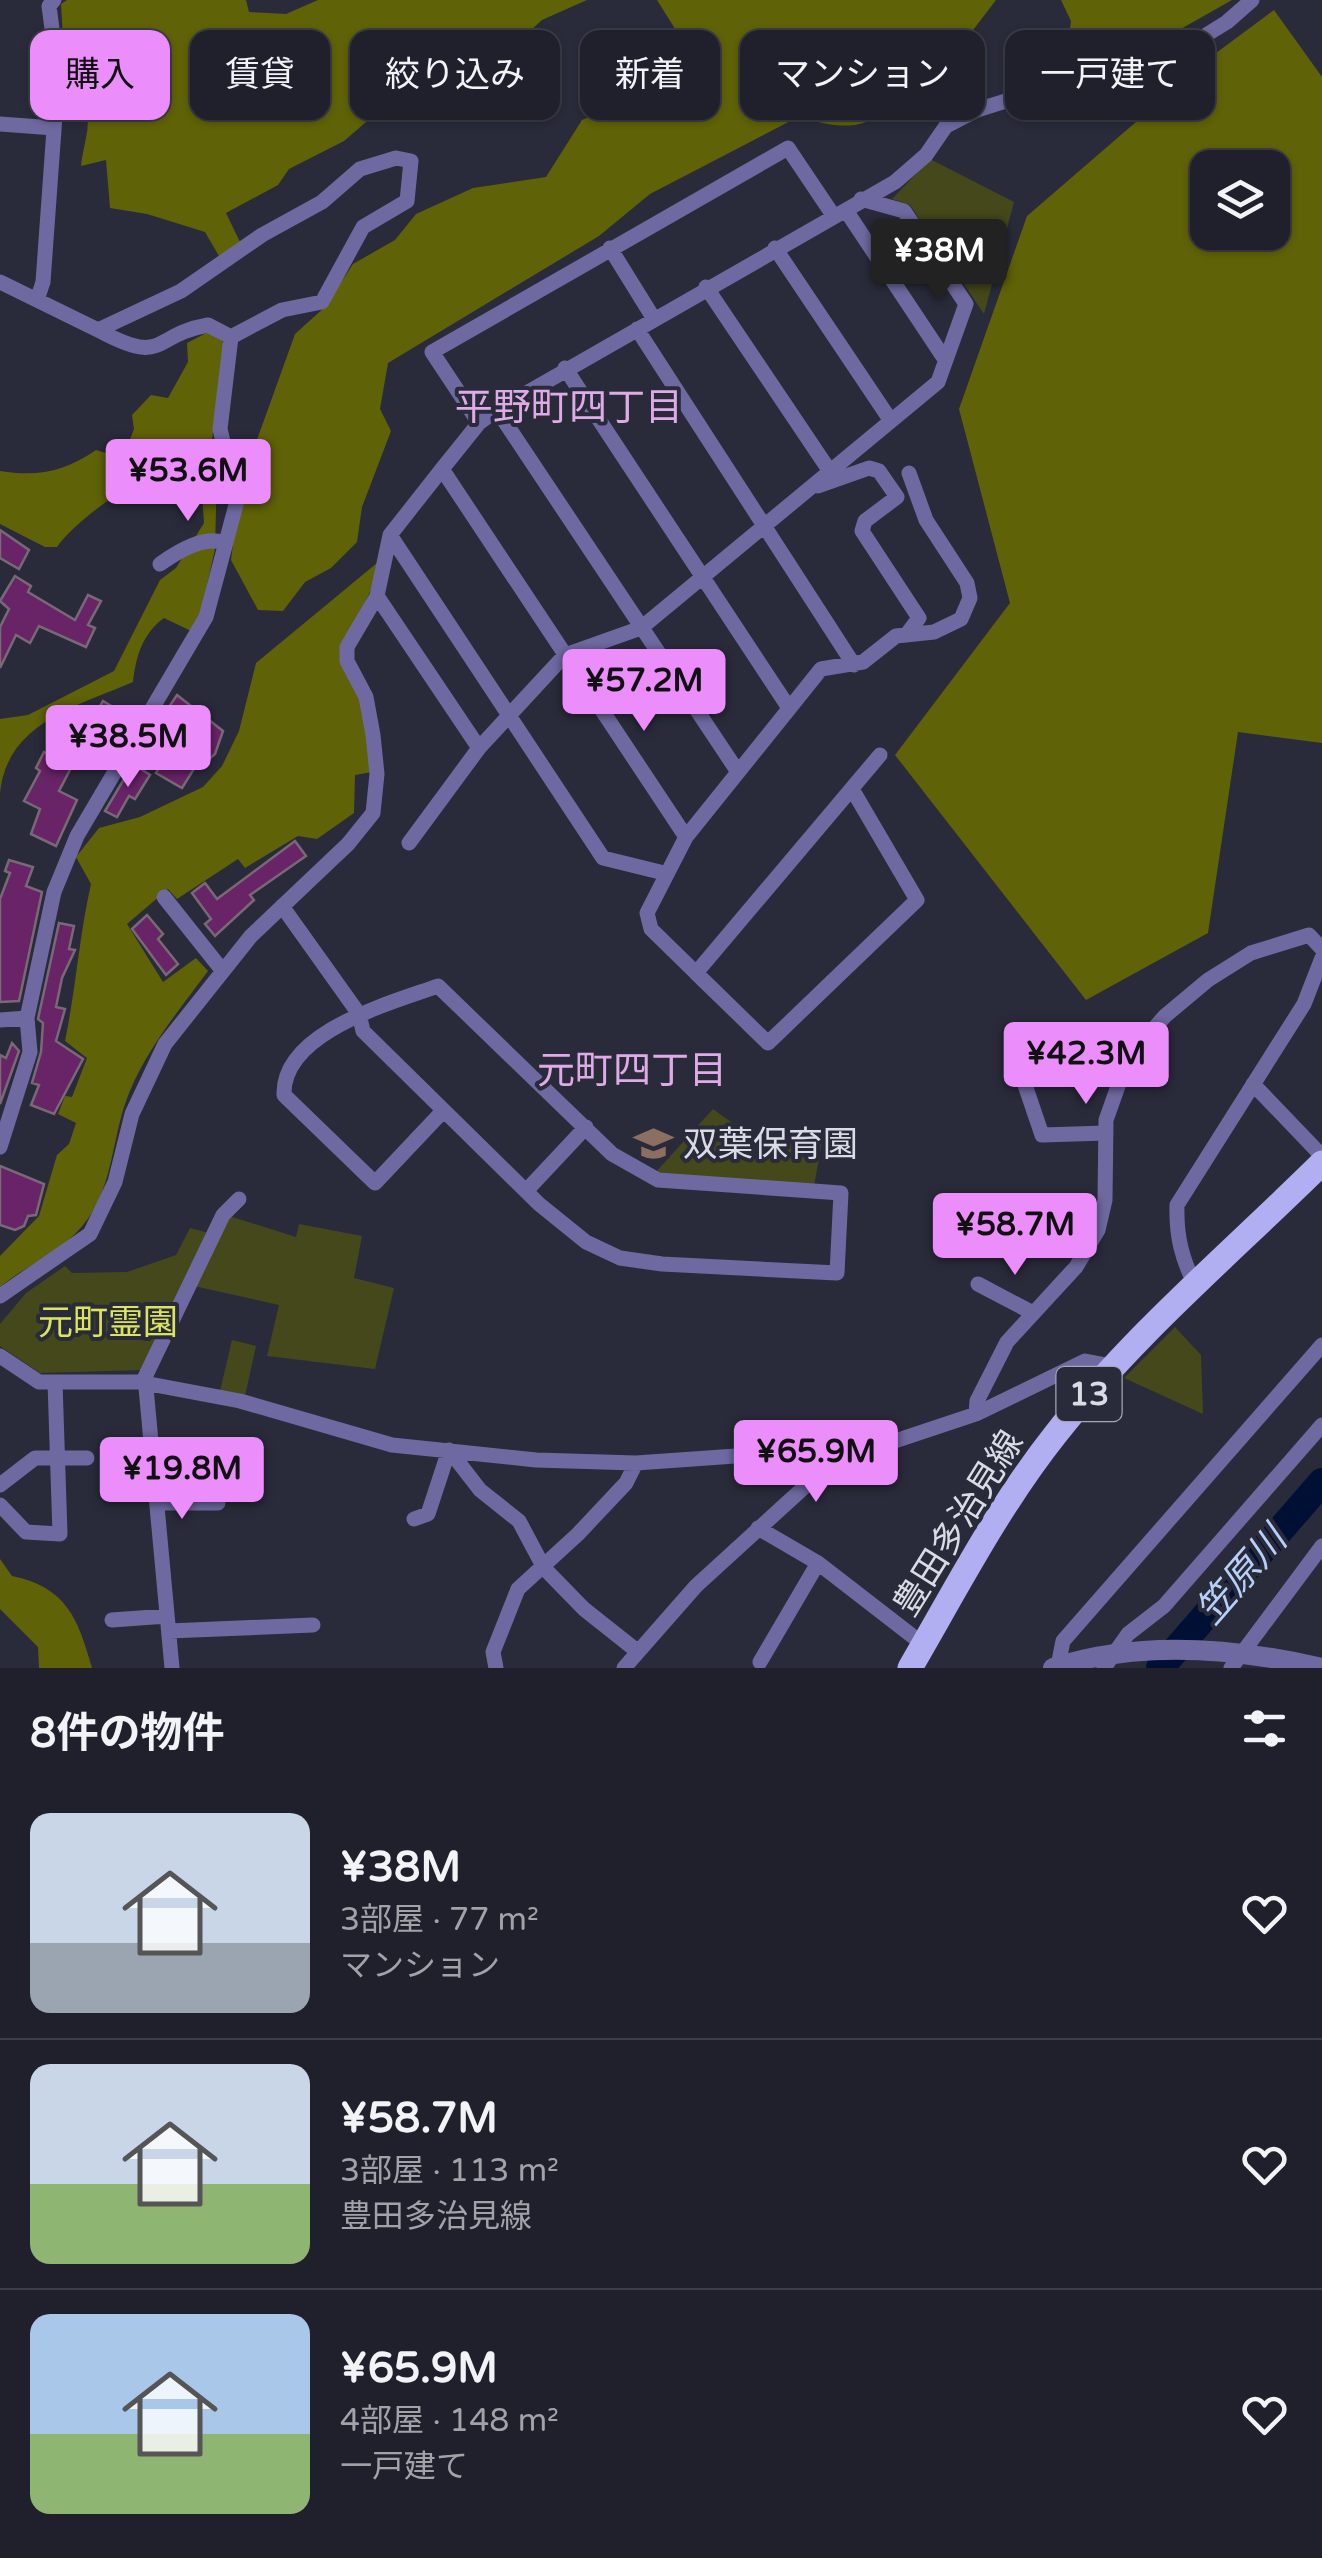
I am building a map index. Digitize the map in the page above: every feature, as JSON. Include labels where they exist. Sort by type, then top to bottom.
[{"type":"main road","name":"豊田多治見線","points":[[910,1668],[1028,1470],[1112,1366],[1322,1160]]},
{"type":"street","points":[[38,297],[44,282],[58,74],[49,6],[54,0]]},
{"type":"street","points":[[0,1296],[90,1234],[115,1182],[143,1086],[165,1044],[222,970],[348,844],[373,813],[377,774],[373,735],[366,697],[347,661],[347,647],[376,596],[390,535],[480,423],[565,368],[895,182],[926,155],[946,126],[977,110],[1198,40],[1228,22],[1252,0]]},
{"type":"street","points":[[0,124],[54,128]]},
{"type":"street","points":[[480,423],[432,352],[788,148],[944,358]]},
{"type":"street","points":[[98,330],[181,291],[262,236],[322,202],[360,169],[396,158],[411,161],[407,201],[364,226],[322,302],[282,310],[231,337]]},
{"type":"street","points":[[409,842],[508,713],[564,655],[640,628],[938,382],[966,304],[904,211],[860,200]]},
{"type":"street","points":[[610,248],[654,318]]},
{"type":"street","points":[[775,248],[890,422]]},
{"type":"street","points":[[0,282],[38,297],[124,344],[148,349],[208,325],[231,337]]},
{"type":"street","points":[[706,287],[830,470]]},
{"type":"street","points":[[637,329],[854,665]]},
{"type":"street","points":[[0,1146],[30,1052],[27,1018],[40,942],[77,836],[200,633],[226,543],[236,501],[220,429],[231,337]]},
{"type":"street","points":[[565,368],[789,708]]},
{"type":"street","points":[[497,410],[738,772]]},
{"type":"street","points":[[810,488],[868,468],[879,471],[897,497],[865,520],[862,531],[919,618],[907,634]]},
{"type":"street","points":[[442,469],[686,838]]},
{"type":"street","points":[[852,789],[917,900],[768,1043],[651,929],[646,914],[664,873],[686,838],[820,668],[854,665],[896,636],[934,632],[960,619],[970,598],[967,583],[926,520],[910,472]]},
{"type":"street","points":[[390,535],[603,858],[664,873]]},
{"type":"street","points":[[160,564],[181,550],[216,540],[226,543]]},
{"type":"street","points":[[376,596],[479,748]]},
{"type":"street","points":[[696,973],[880,755]]},
{"type":"street","points":[[164,898],[222,970]]},
{"type":"street","points":[[282,906],[359,1014],[363,1031],[561,1224],[620,1258],[662,1264],[837,1273],[841,1194],[658,1180],[612,1154],[438,986],[359,1014],[314,1040],[284,1079],[284,1094],[376,1183],[442,1112]]},
{"type":"street","points":[[976,1414],[977,1401],[1007,1342],[1076,1267],[1098,1230],[1106,1200],[1106,1120],[1128,1058],[1179,1004],[1250,953],[1309,934],[1322,949]]},
{"type":"street","points":[[1196,1287],[1182,1259],[1176,1232],[1177,1205],[1304,1004],[1322,958]]},
{"type":"street","points":[[0,1020],[27,1018]]},
{"type":"street","points":[[1024,1082],[1042,1135],[1106,1134]]},
{"type":"street","points":[[1253,1084],[1322,1160]]},
{"type":"street","points":[[526,1191],[586,1127]]},
{"type":"street","points":[[172,1668],[145,1377],[223,1215],[240,1199]]},
{"type":"street","points":[[978,1284],[1031,1312]]},
{"type":"street","points":[[1322,1345],[1063,1641],[1055,1667],[1116,1658],[1234,1658],[1322,1668]]},
{"type":"street","points":[[0,1356],[40,1382],[146,1384],[240,1401],[392,1444],[536,1460],[636,1463],[846,1449],[914,1438],[976,1414],[1085,1361],[1112,1366]]},
{"type":"street","points":[[0,1505],[26,1532],[60,1534],[55,1382]]},
{"type":"street","points":[[1116,1658],[1128,1634],[1164,1606],[1322,1425]]},
{"type":"street","points":[[624,1668],[758,1528],[846,1449]]},
{"type":"street","points":[[414,1519],[428,1514],[449,1450]]},
{"type":"street","points":[[449,1450],[480,1490],[519,1521],[544,1568],[584,1609],[637,1651]]},
{"type":"street","points":[[0,1484],[35,1458],[88,1458]]},
{"type":"street","points":[[496,1668],[493,1652],[518,1589],[544,1568],[626,1483],[636,1463]]},
{"type":"street","points":[[158,1503],[218,1502]]},
{"type":"street","points":[[758,1528],[818,1564],[924,1645]]},
{"type":"street","points":[[1234,1658],[1322,1546]]},
{"type":"street","points":[[760,1662],[818,1564]]},
{"type":"street","points":[[112,1620],[313,1625]]},
{"type":"green space","points":[[930,159],[1014,202],[984,314],[910,205],[892,199]]},
{"type":"green space","points":[[713,1109],[745,1132],[822,1141],[814,1187],[654,1174]]},
{"type":"green space","name":"元町霊園","points":[[229,1216],[296,1237],[299,1224],[362,1236],[354,1278],[394,1288],[375,1369],[267,1356],[279,1305],[185,1284],[144,1370],[40,1373],[0,1346],[0,1324],[26,1293],[65,1266],[72,1273],[127,1272],[176,1255],[190,1228],[216,1235]]},
{"type":"green space","points":[[1175,1327],[1201,1355],[1203,1414],[1124,1378]]},
{"type":"green space","points":[[232,1340],[256,1346],[245,1396],[220,1391]]},
{"type":"shaded area","points":[[67,0],[246,0],[249,12],[286,14],[318,0],[587,0],[542,20],[531,30],[350,30],[350,120],[368,120],[344,141],[289,169],[278,185],[226,213],[241,244],[219,256],[205,232],[147,214],[110,208],[106,160],[81,166],[88,120],[170,120],[170,30],[63,30],[61,4]]},
{"type":"shaded area","points":[[657,0],[996,0],[973,30],[740,30],[740,120],[792,120],[650,194],[599,236],[388,363],[380,409],[391,431],[362,507],[357,542],[331,568],[305,582],[283,611],[258,610],[231,560],[240,487],[295,334],[325,307],[353,264],[395,240],[416,214],[473,188],[546,177],[582,120],[720,120],[720,30],[676,30]]},
{"type":"shaded area","points":[[1061,0],[1232,0],[1179,30],[1070,30],[1071,21]]},
{"type":"shaded area","points":[[1274,10],[1322,77],[1322,743],[1238,732],[1208,933],[1086,1000],[895,755],[1010,603],[959,409],[1027,216],[1136,122],[1215,120],[1215,54]]},
{"type":"shaded area","points":[[812,120],[871,120],[857,125]]},
{"type":"shaded area","points":[[208,332],[220,337],[224,345],[211,448],[217,468],[215,549],[201,612],[191,631],[164,618],[156,624],[141,647],[133,682],[69,709],[31,733],[5,769],[0,793],[0,719],[28,715],[114,671],[160,580],[176,568],[204,523],[202,494],[178,478],[161,477],[127,489],[78,524],[57,547],[45,547],[0,524],[0,471],[50,471],[96,450],[123,458],[134,429],[132,415],[151,395],[168,398],[188,362],[187,343]]},
{"type":"shaded area","points":[[377,563],[372,588],[346,640],[362,699],[372,772],[355,775],[354,813],[317,839],[298,836],[245,868],[238,859],[177,899],[168,889],[127,924],[163,982],[196,958],[208,971],[160,1036],[131,1089],[103,1190],[87,1220],[67,1241],[0,1287],[0,1256],[39,1216],[57,1155],[69,1144],[76,1123],[58,1114],[65,1096],[72,1097],[87,1058],[65,1041],[91,884],[76,857],[99,828],[140,817],[203,787],[222,766],[239,731],[256,663]]},
{"type":"shaded area","points":[[0,1559],[12,1576],[45,1588],[67,1607],[92,1668],[39,1668],[38,1647],[0,1609]]},
{"type":"building","points":[[0,530],[29,550],[19,569],[0,558]]},
{"type":"building","points":[[15,576],[31,586],[28,592],[75,620],[88,595],[101,601],[88,625],[95,628],[86,647],[39,626],[30,643],[16,635],[0,668],[0,627],[9,609],[0,601]]},
{"type":"building","points":[[177,695],[223,731],[215,754],[208,760],[202,756],[182,788],[156,773],[165,757],[144,744]]},
{"type":"building","points":[[103,701],[133,719],[120,741],[102,729],[83,766],[70,760]]},
{"type":"building","points":[[44,752],[72,766],[59,791],[77,800],[56,846],[31,834],[40,809],[24,801],[40,771],[36,768]]},
{"type":"building","points":[[133,764],[150,775],[135,799],[129,796],[117,817],[105,811]]},
{"type":"building","points":[[295,841],[306,856],[250,895],[254,900],[215,936],[205,924],[211,919],[192,893],[205,883],[217,899]]},
{"type":"building","points":[[9,860],[33,867],[26,886],[42,892],[19,1001],[0,1002],[0,899],[10,873],[5,871]]},
{"type":"building","points":[[147,915],[163,934],[158,939],[178,964],[166,975],[132,929]]},
{"type":"building","points":[[59,923],[74,926],[69,949],[75,950],[62,978],[56,1007],[65,1009],[56,1041],[83,1059],[54,1114],[31,1105],[39,1085],[32,1083],[41,1052],[43,1023],[38,1019]]},
{"type":"building","points":[[12,1043],[19,1051],[0,1104],[0,1055],[6,1058]]},
{"type":"building","points":[[0,1166],[44,1184],[36,1215],[28,1216],[24,1226],[15,1230],[0,1225]]},
{"type":"waterway","name":"笠原川","points":[[1160,1668],[1322,1482]]},
{"type":"place","name":"双葉保育園","points":[[653,1144]]},
{"type":"district","name":"平野町四丁目","points":[[569,407]]},
{"type":"district","name":"元町四丁目","points":[[632,1070]]}]
